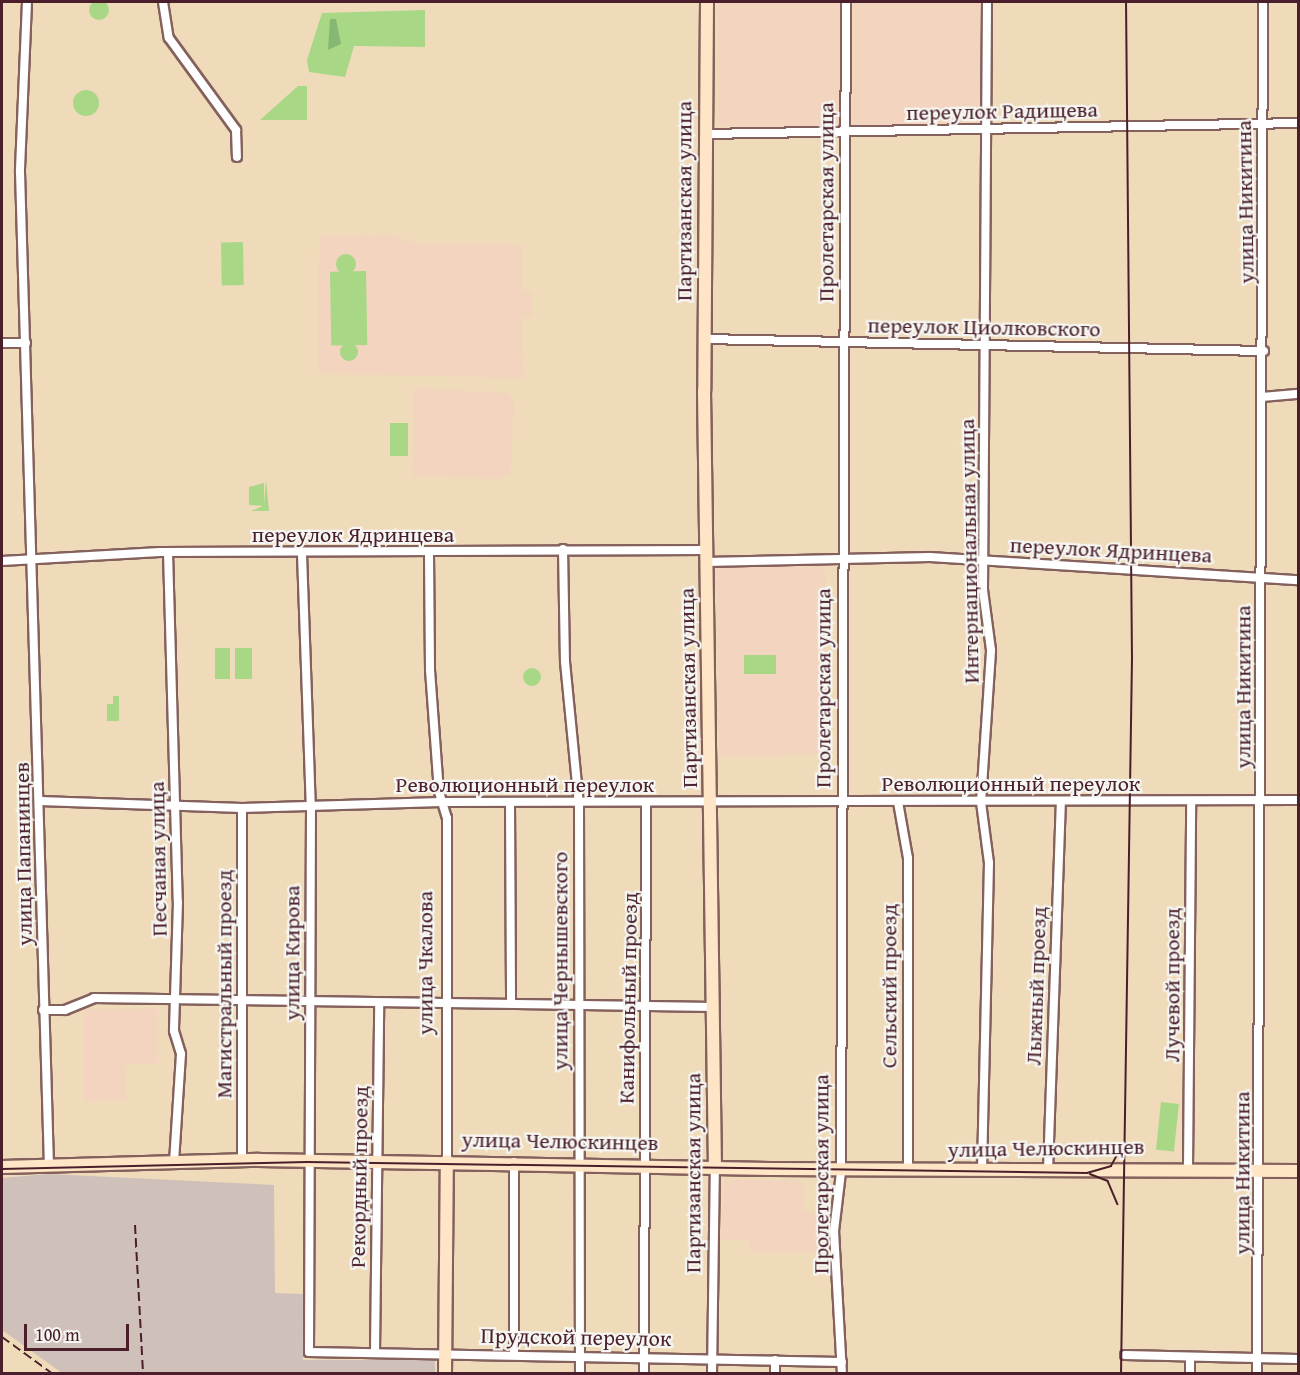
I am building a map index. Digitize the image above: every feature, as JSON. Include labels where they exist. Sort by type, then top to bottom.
[{"type":"main road","name":"Партизанская улица","points":[[708,2],[704,339],[712,802],[715,1165]]},
{"type":"main road","name":"улица Челюскинцев","points":[[2,1167],[307,1160],[644,1163],[840,1170],[1048,1171],[1188,1168],[1299,1170]]},
{"type":"main road","name":"улица Чкалова","points":[[445,1374],[447,1161]]},
{"type":"street","name":"улица Папанинцев","points":[[27,2],[20,87],[26,343],[35,559],[43,1010],[49,1166]]},
{"type":"street","points":[[163,2],[169,38],[236,130],[237,157]]},
{"type":"street","name":"Пролетарская улица","points":[[842,1374],[834,1231],[840,1170],[840,802],[846,2]]},
{"type":"street","name":"Интернациональная улица","points":[[982,1171],[989,863],[981,801],[991,650],[984,560],[987,2]]},
{"type":"street","name":"улица Никитина","points":[[1257,1374],[1264,351],[1263,2]]},
{"type":"street","name":"переулок Радищева","points":[[706,134],[1299,123]]},
{"type":"street","name":"переулок Циолковского","points":[[704,339],[1264,351]]},
{"type":"street","points":[[2,343],[26,343]]},
{"type":"street","points":[[1263,398],[1299,394]]},
{"type":"street","name":"переулок Ядринцева","points":[[2,561],[168,552],[429,554],[563,549],[706,556],[984,560],[1299,580]]},
{"type":"street","name":"улица Чернышевского","points":[[563,549],[565,662],[579,804],[577,1005],[580,1374]]},
{"type":"street","name":"Песчаная улица","points":[[168,552],[180,1114],[174,1163]]},
{"type":"street","name":"улица Кирова","points":[[302,554],[311,806],[307,1160],[309,1352]]},
{"type":"street","name":"улица Чкалова","points":[[429,554],[430,670],[441,802],[447,818],[445,1003],[447,1161]]},
{"type":"street","name":"Революционный переулок","points":[[40,801],[175,802],[242,808],[441,802],[579,804],[1191,802],[1261,797],[1299,800]]},
{"type":"street","name":"Сельский проезд","points":[[898,802],[908,858],[908,1170]]},
{"type":"street","name":"Лыжный проезд","points":[[1048,1171],[1061,802]]},
{"type":"street","name":"Лучевой проезд","points":[[1188,1168],[1191,802]]},
{"type":"street","points":[[510,803],[511,1003]]},
{"type":"street","name":"Канифольный проезд","points":[[644,1374],[646,803]]},
{"type":"street","name":"Магистральный проезд","points":[[242,808],[242,1160]]},
{"type":"street","points":[[43,1010],[65,1010],[94,998],[242,1004],[511,1003],[714,1007]]},
{"type":"street","name":"Рекордный проезд","points":[[375,1351],[379,1004]]},
{"type":"street","points":[[514,1162],[514,1354]]},
{"type":"street","name":"Партизанская улица","points":[[712,1374],[715,1165]]},
{"type":"street","name":"Прудской переулок","points":[[309,1352],[446,1351],[580,1357],[712,1357],[842,1362]]},
{"type":"street","points":[[1125,1354],[1299,1359]]},
{"type":"street","points":[[1190,1357],[1190,1374]]},
{"type":"street","points":[[775,1359],[775,1374]]},
{"type":"shaded area","points":[[718,2],[843,2],[843,126],[718,126]]},
{"type":"shaded area","points":[[853,2],[982,2],[982,125],[853,125]]},
{"type":"shaded area","points":[[392,235],[416,244],[522,245],[522,292],[532,292],[532,316],[522,317],[523,378],[318,373],[319,236]]},
{"type":"shaded area","points":[[414,388],[508,393],[514,403],[510,473],[499,478],[413,476]]},
{"type":"shaded area","points":[[825,566],[828,754],[719,756],[716,568]]},
{"type":"shaded area","points":[[84,1009],[157,1009],[157,1063],[125,1064],[126,1099],[84,1101]]},
{"type":"shaded area","points":[[48,1174],[274,1185],[275,1293],[303,1294],[303,1360],[435,1360],[435,1373],[62,1373],[2,1330],[2,1178]]},
{"type":"shaded area","points":[[725,1179],[799,1181],[805,1186],[803,1212],[832,1213],[833,1253],[750,1252],[750,1239],[721,1240]]},
{"type":"green space","points":[[99,0],[106,3],[109,10],[106,17],[99,20],[92,17],[89,10],[92,3]]},
{"type":"green space","points":[[425,10],[425,47],[354,46],[345,77],[309,72],[307,60],[322,13]]},
{"type":"green space","points":[[330,19],[336,19],[341,44],[328,50]]},
{"type":"green space","points":[[298,86],[307,86],[307,120],[260,120]]},
{"type":"green space","points":[[86,90],[95,94],[99,103],[95,112],[86,116],[77,112],[73,103],[77,94]]},
{"type":"green space","points":[[221,242],[243,242],[244,285],[222,285]]},
{"type":"green space","points":[[346,254],[353,257],[356,264],[353,271],[346,274],[339,271],[336,264],[339,257]]},
{"type":"green space","points":[[366,271],[367,345],[331,346],[330,272]]},
{"type":"green space","points":[[349,343],[355,346],[358,352],[355,358],[349,361],[343,358],[340,352],[343,346]]},
{"type":"green space","points":[[390,423],[408,423],[408,456],[390,456]]},
{"type":"green space","points":[[266,479],[269,511],[251,511],[263,506],[249,505],[249,487],[264,483],[264,505]]},
{"type":"green space","points":[[215,648],[230,648],[230,679],[215,679]]},
{"type":"green space","points":[[235,648],[252,648],[252,679],[235,679]]},
{"type":"green space","points":[[744,655],[776,655],[776,674],[744,674]]},
{"type":"green space","points":[[532,668],[538,671],[541,677],[538,683],[532,686],[526,683],[523,677],[526,671]]},
{"type":"green space","points":[[113,696],[119,696],[119,721],[107,721],[107,704],[113,704]]},
{"type":"green space","points":[[1161,1102],[1179,1104],[1174,1152],[1156,1150]]},
{"type":"tram line","points":[[1121,1374],[1132,660],[1126,2]]},
{"type":"tram line","points":[[2,1169],[307,1162],[1087,1173],[1111,1166],[1122,1146]]},
{"type":"tram line","points":[[1090,1174],[1108,1181],[1118,1204]]},
{"type":"railway","points":[[135,1225],[143,1374]]},
{"type":"railway","points":[[2,1337],[53,1374]]}]
